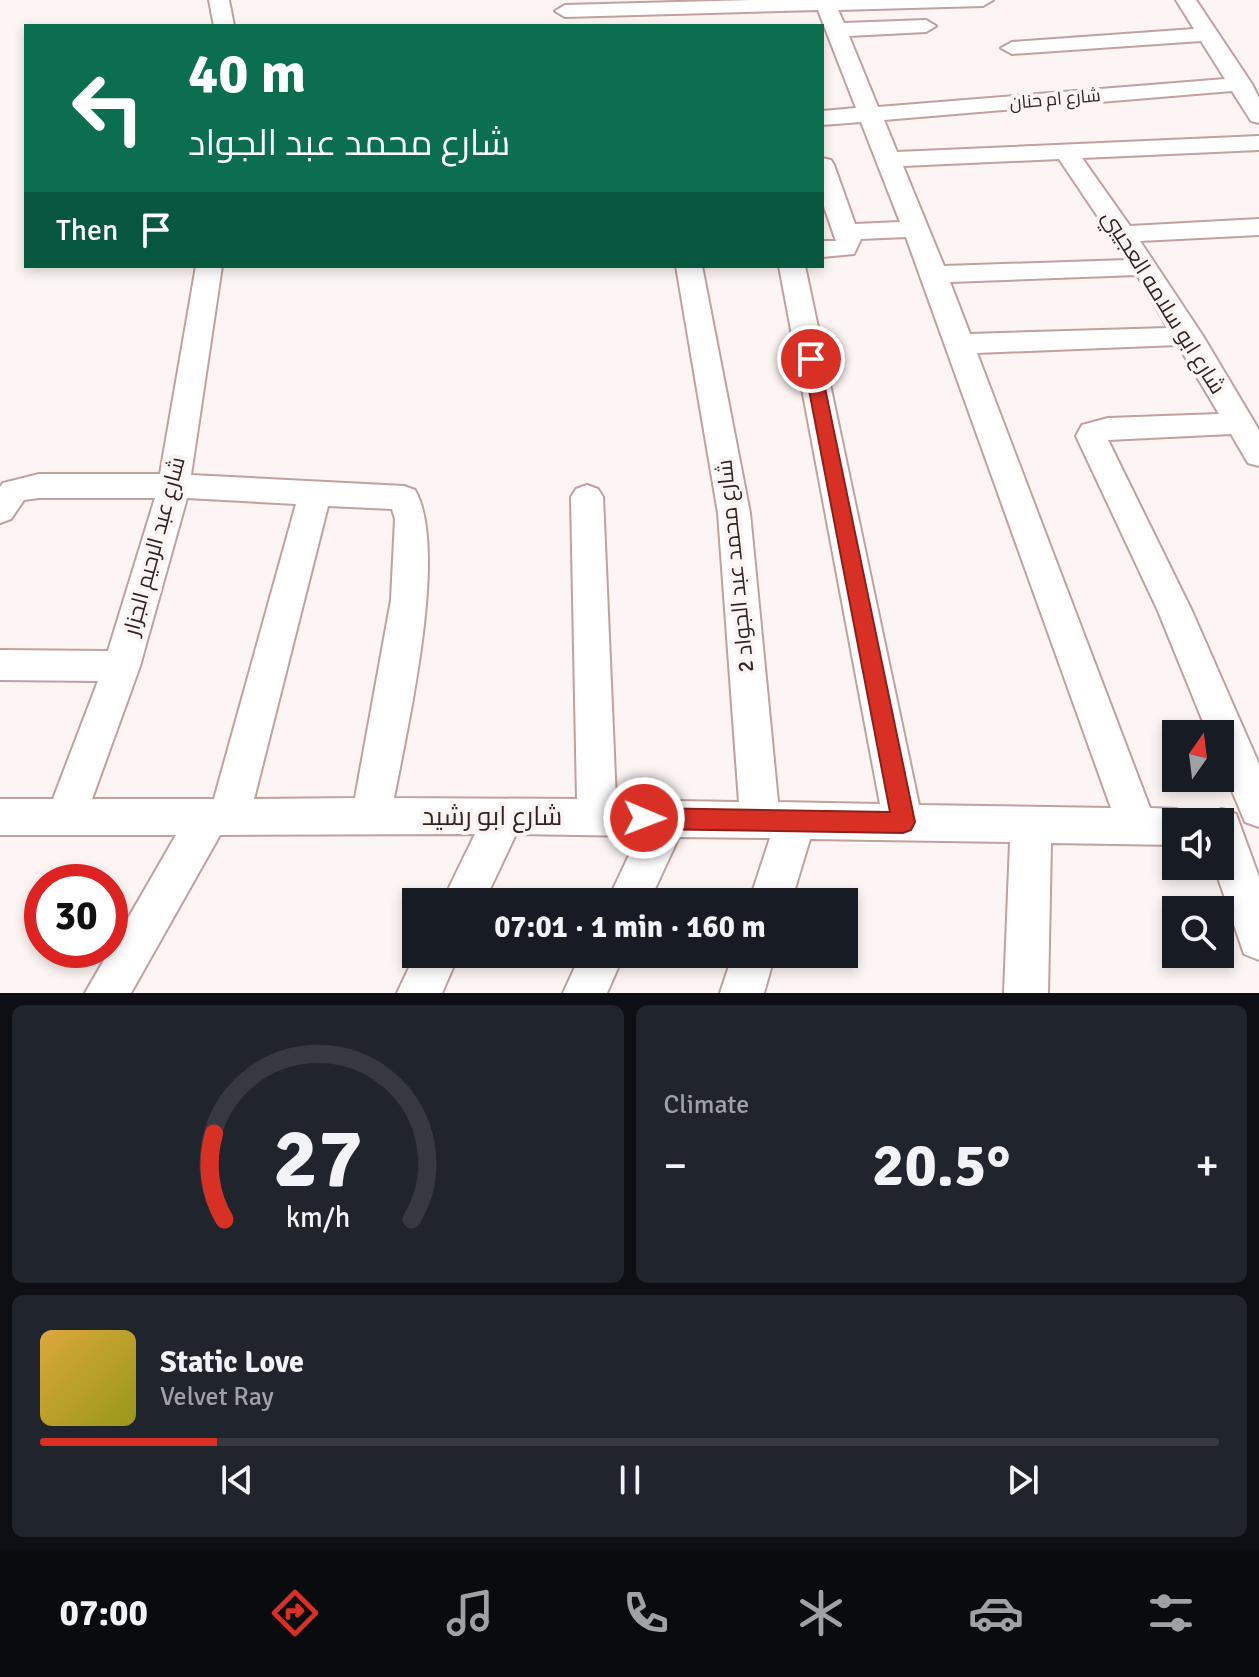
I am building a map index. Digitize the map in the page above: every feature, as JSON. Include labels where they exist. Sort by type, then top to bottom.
[{"type":"street","points":[[219,0],[224,24]]},
{"type":"street","points":[[565,11],[670,17],[825,2],[983,0]]},
{"type":"street","points":[[1186,0],[1259,116]]},
{"type":"street","points":[[825,2],[959,344],[1157,826]]},
{"type":"street","points":[[835,30],[926,26]]},
{"type":"street","points":[[1012,48],[1208,34]]},
{"type":"street","name":"شارع ام حنان","points":[[824,118],[1241,84]]},
{"type":"street","points":[[888,160],[1259,143]]},
{"type":"street","name":"شارع ابو سلامه العجيبي","points":[[1065,151],[1145,267],[1250,435]]},
{"type":"street","points":[[824,171],[848,246],[824,249]]},
{"type":"street","points":[[1122,234],[1259,227]]},
{"type":"street","points":[[845,232],[916,229]]},
{"type":"street","points":[[934,274],[1145,267]]},
{"type":"street","name":"شارع عبد الرحيم الجزار","points":[[66,817],[122,666],[174,486],[209,268]]},
{"type":"street","name":"شارع محمد عبد الجواد 2","points":[[689,268],[734,513],[778,820]]},
{"type":"street","points":[[792,268],[903,822]]},
{"type":"street","points":[[959,344],[1189,336]]},
{"type":"street","points":[[1250,435],[1108,429],[1093,432],[1091,436],[1175,611],[1259,809]]},
{"type":"street","points":[[0,511],[14,491],[26,487],[174,486],[404,498],[410,508],[413,566],[371,817]]},
{"type":"street","points":[[107,993],[219,818],[315,492]]},
{"type":"street","points":[[587,497],[597,818]]},
{"type":"street","points":[[0,665],[122,666]]},
{"type":"street","points":[[470,888],[504,816]]},
{"type":"street","name":"شارع ابو رشيد","points":[[0,817],[504,816],[1157,826]]},
{"type":"street","points":[[635,888],[667,819]]},
{"type":"street","points":[[771,888],[778,820]]},
{"type":"street","points":[[1026,993],[1031,824]]},
{"type":"street","points":[[1234,827],[1259,939]]},
{"type":"street","points":[[419,993],[431,968]]},
{"type":"street","points":[[585,993],[597,968]]},
{"type":"street","points":[[742,993],[750,968]]},
{"type":"route","points":[[644,818],[903,822],[811,359]]}]
